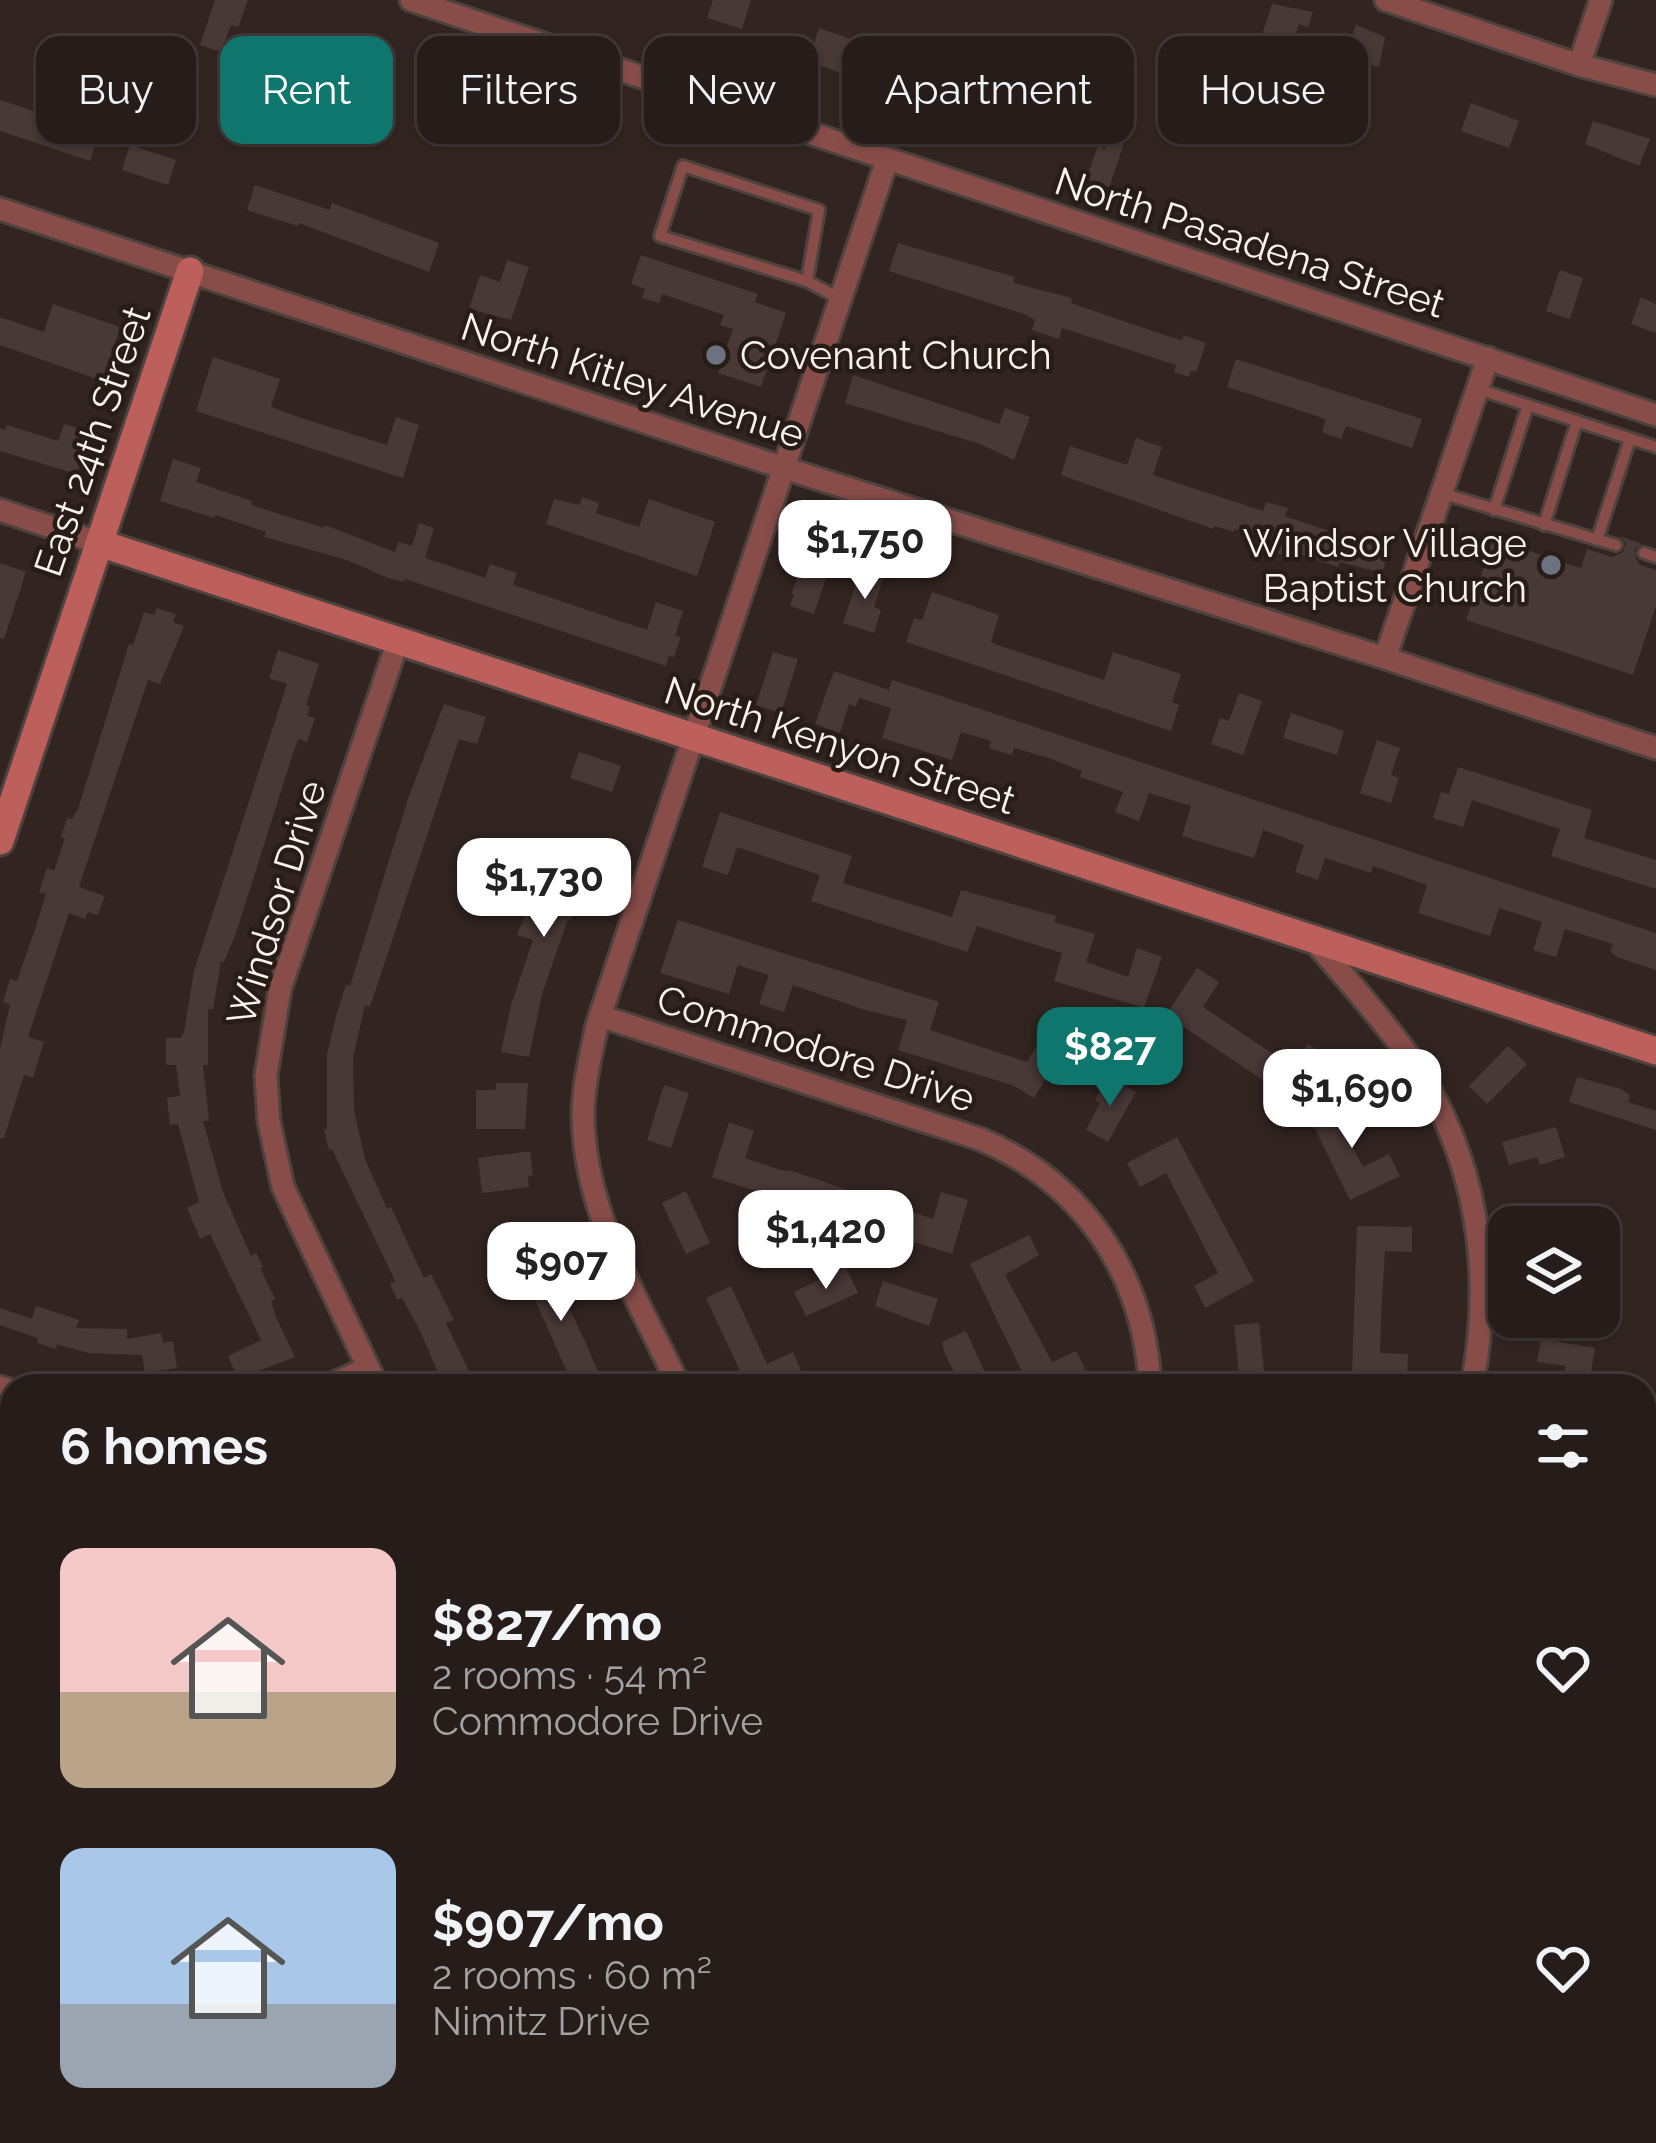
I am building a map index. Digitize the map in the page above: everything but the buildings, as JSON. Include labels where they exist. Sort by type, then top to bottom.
[{"type":"street","name":"North Pasadena Street","points":[[411,0],[1656,415]]},
{"type":"street","points":[[1386,0],[1579,65],[1656,85]]},
{"type":"street","points":[[1579,65],[1601,0]]},
{"type":"street","points":[[673,1374],[609,1241],[589,1177],[585,1081],[600,1016],[887,160]]},
{"type":"street","name":"North Kitley Avenue","points":[[0,209],[784,468],[1656,748]]},
{"type":"street","name":"East 24th Street","points":[[0,842],[190,271]]},
{"type":"street","points":[[1385,658],[1489,358]]},
{"type":"street","name":"North Kenyon Street","points":[[0,510],[1656,1051]]},
{"type":"street","name":"Windsor Drive","points":[[372,1374],[283,1187],[268,1122],[266,1075],[280,989],[398,641]]},
{"type":"street","points":[[1316,943],[1408,1055],[1439,1107],[1460,1158],[1473,1201],[1481,1260],[1481,1330],[1474,1374]]},
{"type":"street","name":"Commodore Drive","points":[[600,1016],[980,1139],[1030,1165],[1074,1201],[1109,1245],[1142,1324],[1148,1374]]},
{"type":"lane","points":[[807,280],[819,210],[683,166],[660,236],[807,280],[840,299]]},
{"type":"lane","points":[[1478,389],[1656,447]]},
{"type":"lane","points":[[1494,510],[1528,405]]},
{"type":"lane","points":[[1544,525],[1577,421]]},
{"type":"lane","points":[[1597,540],[1630,439]]},
{"type":"lane","points":[[1444,494],[1616,545]]},
{"type":"place","name":"Covenant Church","points":[[716,355]]},
{"type":"place","name":"Windsor Village Baptist Church","points":[[1551,565]]}]
